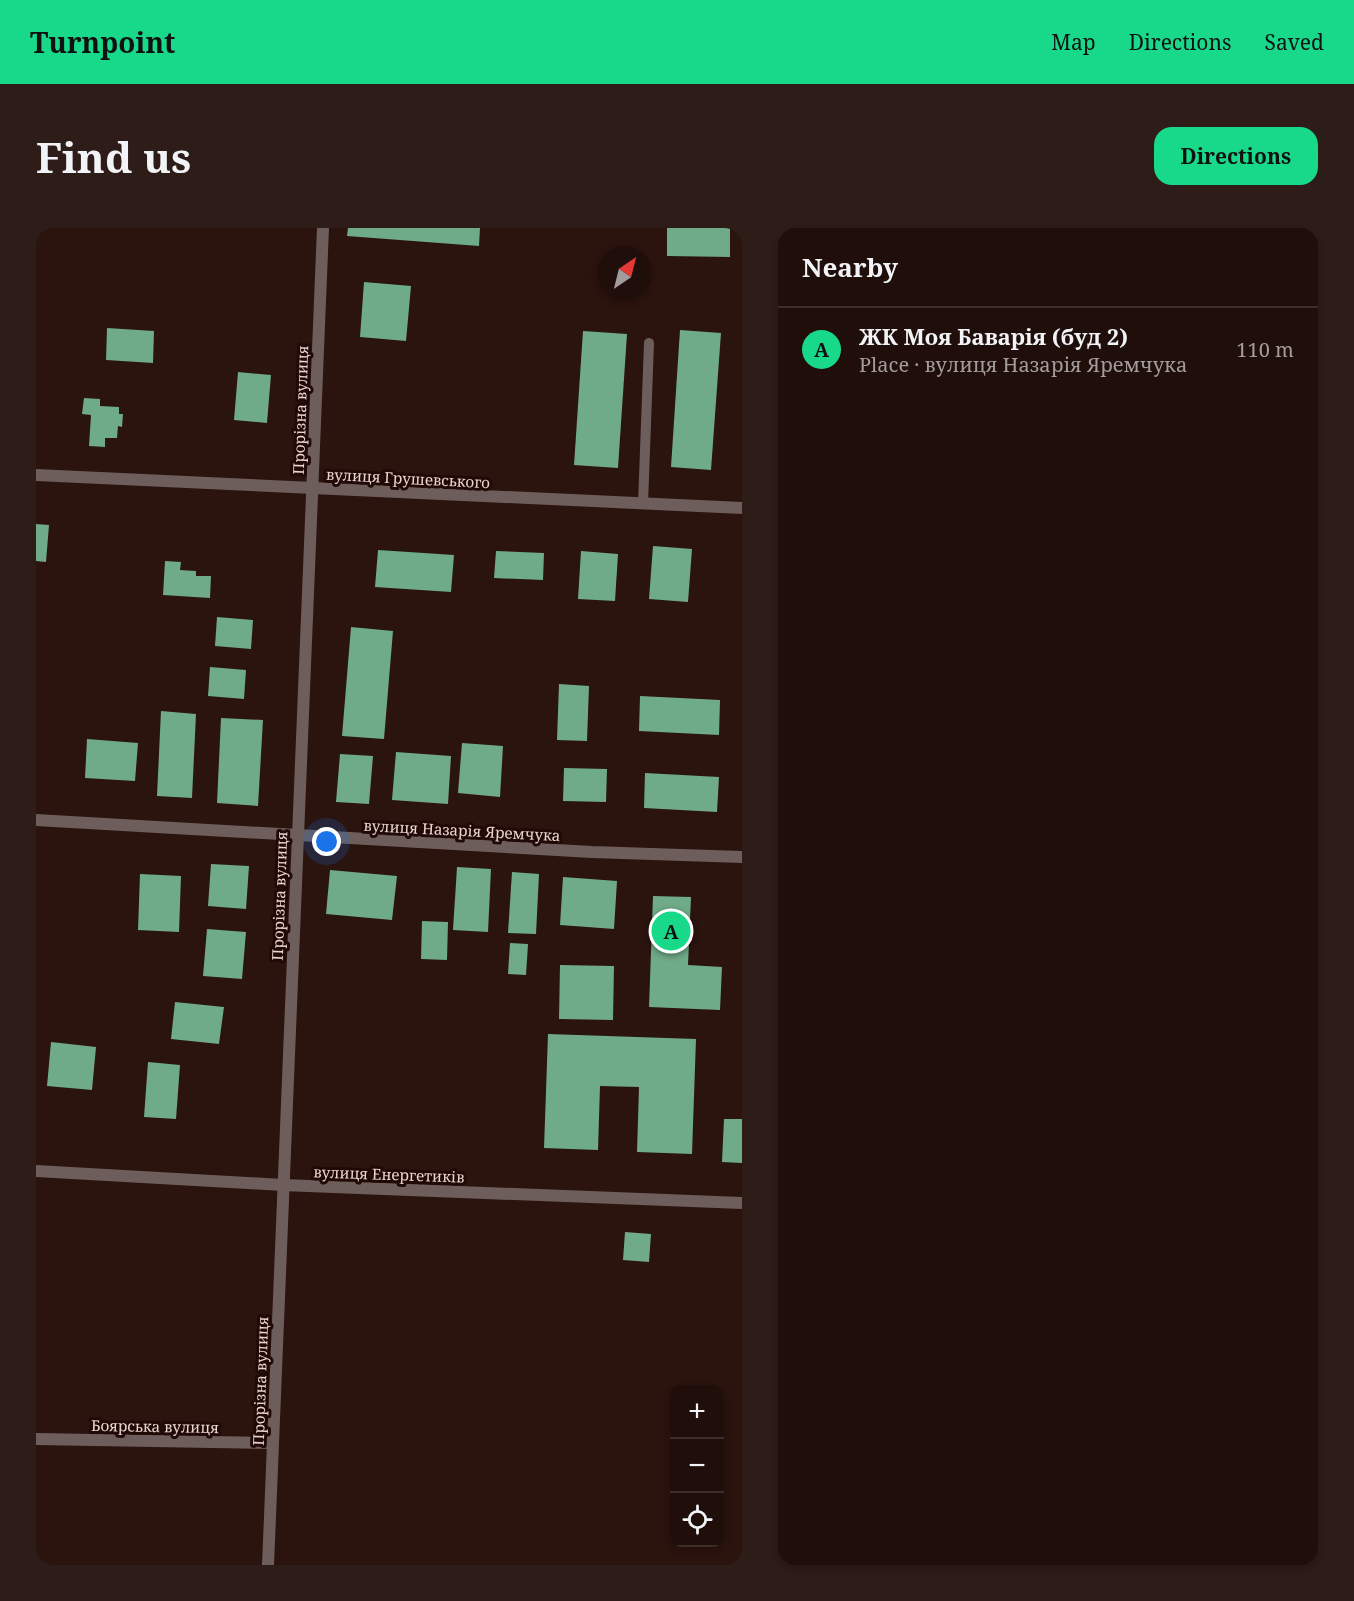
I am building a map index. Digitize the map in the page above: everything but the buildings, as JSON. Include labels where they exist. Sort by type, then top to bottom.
[{"type":"street","name":"Прорізна вулиця","points":[[268,1565],[296,835],[323,228]]},
{"type":"street","name":"вулиця Грушевського","points":[[36,475],[742,508]]},
{"type":"street","name":"вулиця Назарія Яремчука","points":[[36,820],[592,852],[742,857]]},
{"type":"street","name":"вулиця Енергетиків","points":[[36,1171],[283,1185],[742,1203]]},
{"type":"street","name":"Боярська вулиця","points":[[36,1439],[273,1443]]},
{"type":"lane","points":[[643,504],[650,343]]},
{"type":"place","name":"ЖК Моя Баварія (буд 2)","points":[[671,931]]}]
